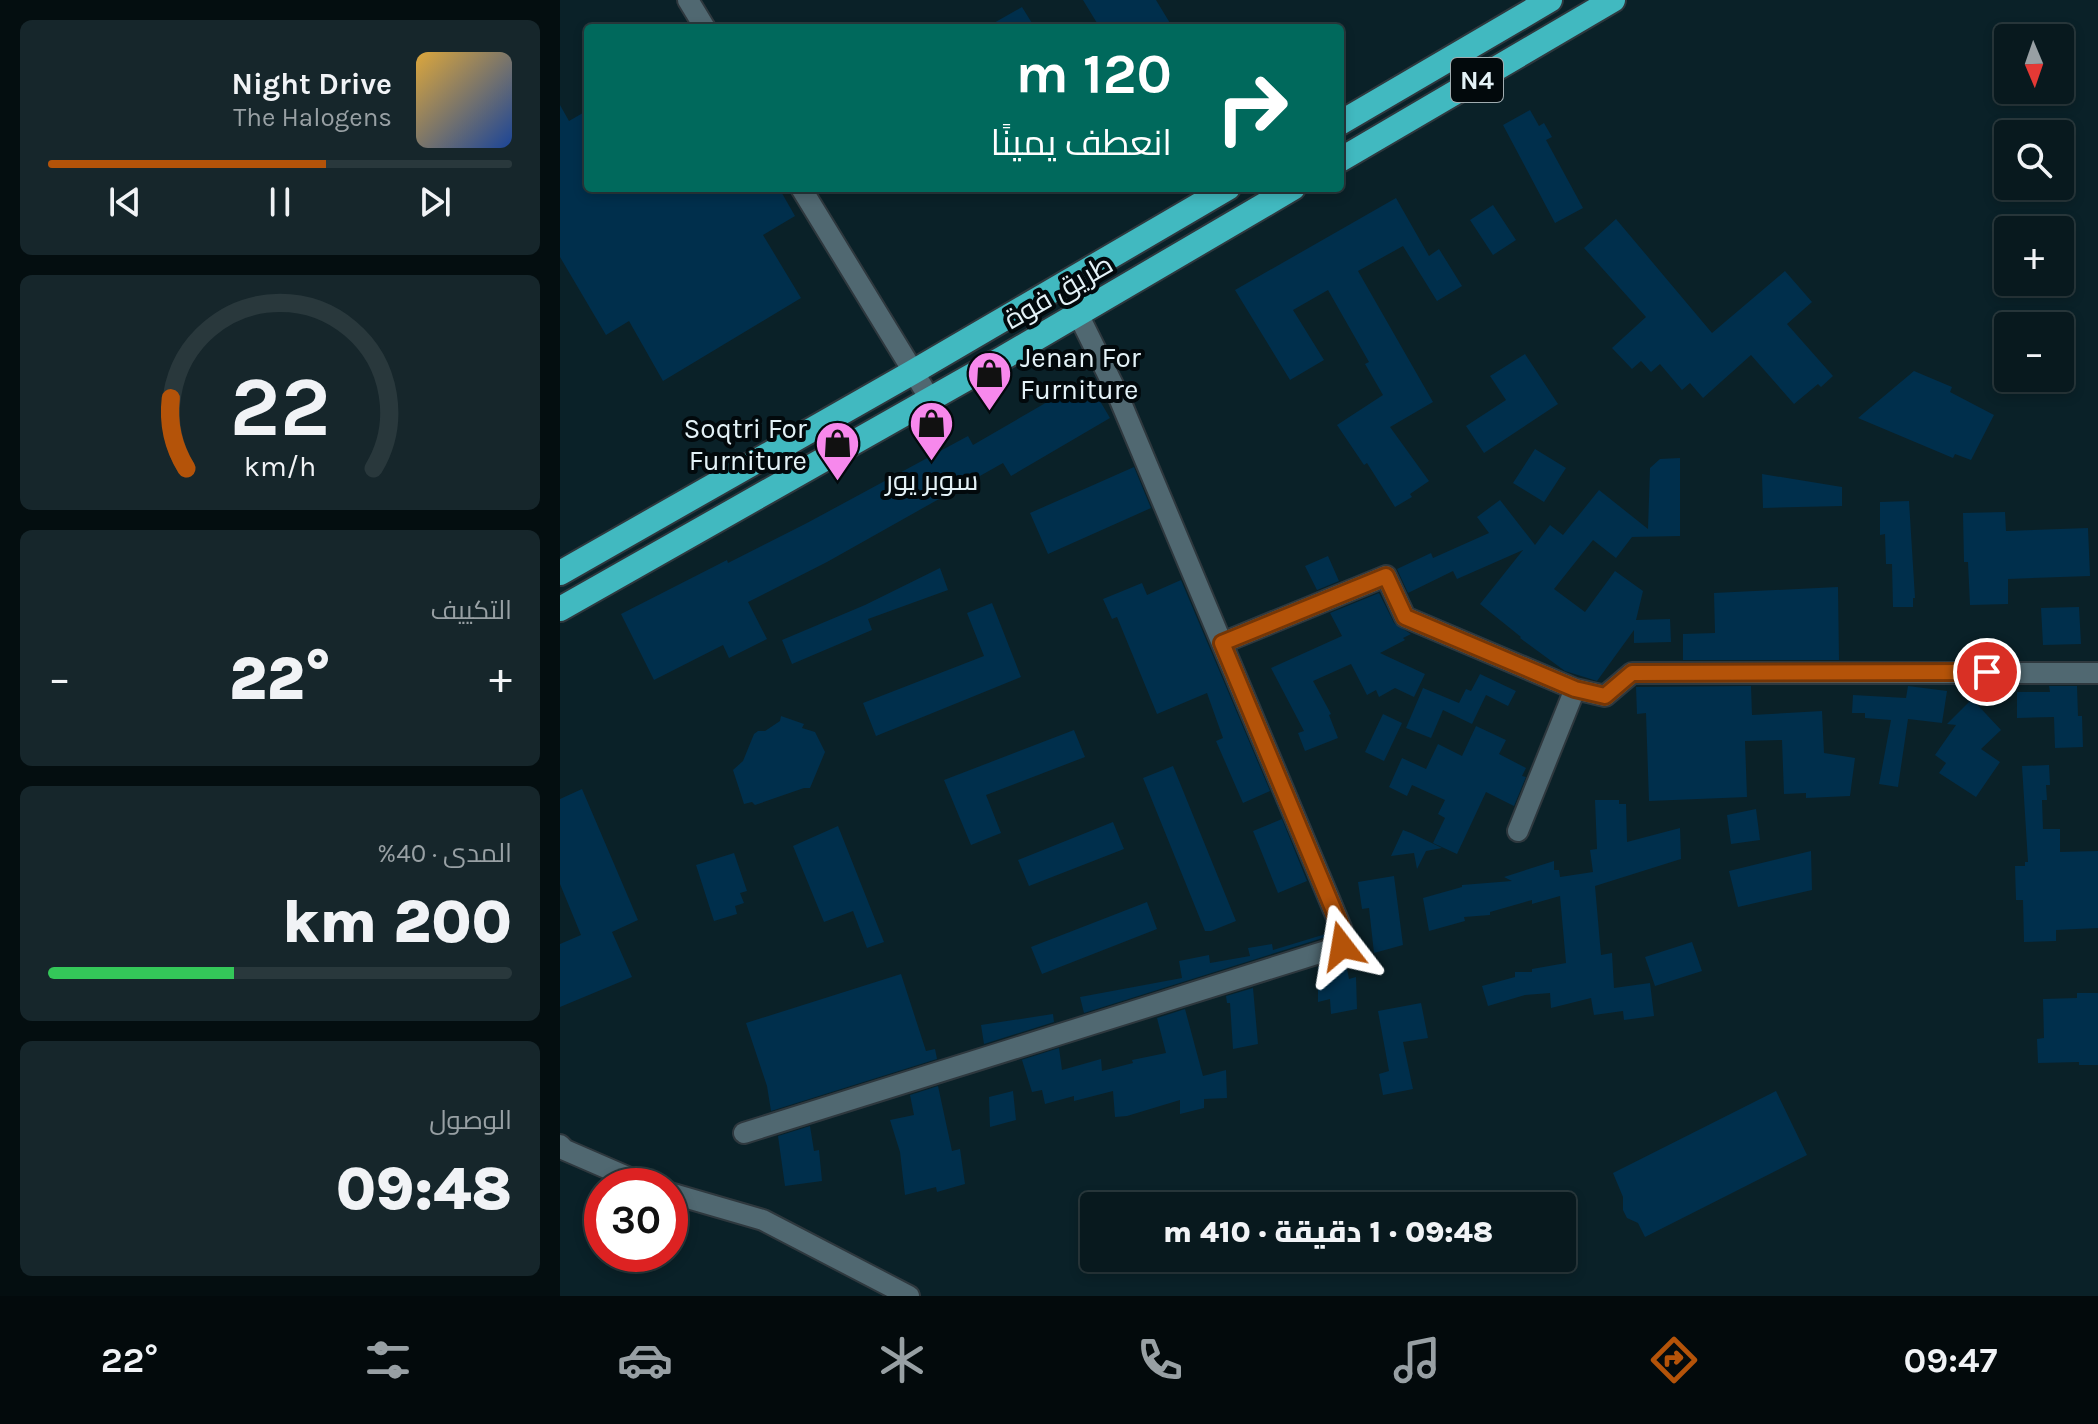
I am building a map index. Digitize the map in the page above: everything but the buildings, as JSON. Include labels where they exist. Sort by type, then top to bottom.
[{"type":"highway","name":"N4","points":[[1344,121],[1550,0]]},
{"type":"highway","name":"N4","points":[[1344,158],[1613,0]]},
{"type":"highway","name":"طريق فوة","points":[[560,573],[1221,192]]},
{"type":"highway","name":"طريق فوة","points":[[560,609],[1286,192]]},
{"type":"street","points":[[688,0],[703,24]]},
{"type":"street","points":[[803,192],[930,399]]},
{"type":"street","points":[[744,1133],[1342,946],[1342,930],[1117,393],[1078,314]]},
{"type":"street","points":[[1222,643],[1386,576],[1405,617],[1575,689],[1605,696],[1632,673],[2098,673]]},
{"type":"street","points":[[1518,831],[1575,689]]},
{"type":"street","points":[[560,1145],[606,1168]]},
{"type":"street","points":[[688,1198],[763,1220],[909,1296]]},
{"type":"place","name":"Jenan For Furniture","points":[[989,412]]},
{"type":"place","name":"سوبر يور","points":[[932,462]]},
{"type":"place","name":"Soqtri For Furniture","points":[[838,483]]},
{"type":"route","points":[[1342,946],[1342,930],[1222,643],[1386,576],[1405,617],[1575,689],[1605,696],[1632,673],[1987,672]]}]
